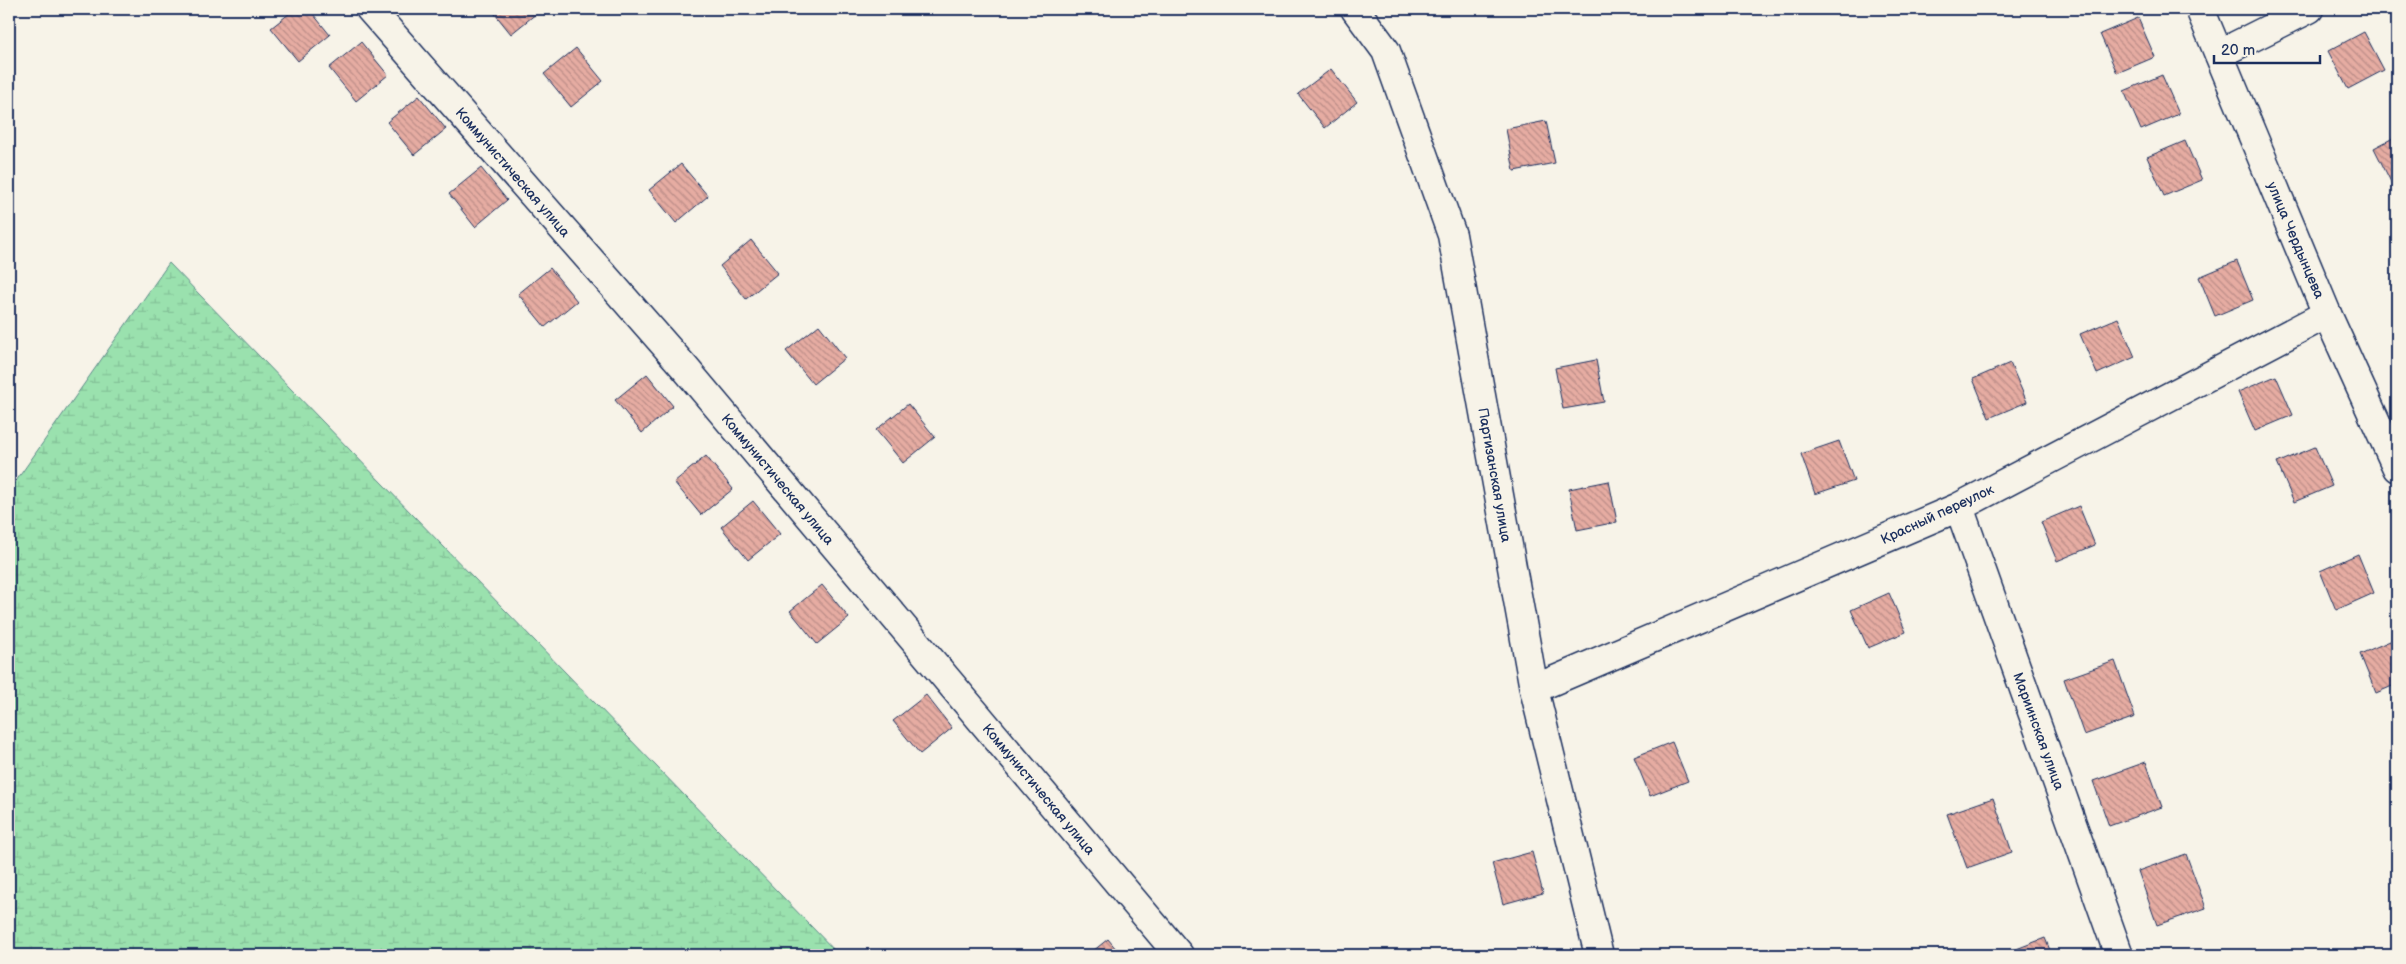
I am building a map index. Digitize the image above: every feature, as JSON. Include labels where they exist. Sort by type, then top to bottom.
[{"type":"street","name":"Коммунистическая улица","points":[[370,9],[685,368],[1179,955]]},
{"type":"street","name":"Партизанская улица","points":[[1355,9],[1386,51],[1452,234],[1534,689],[1599,955]]},
{"type":"street","name":"улица Чердынцева","points":[[2200,9],[2328,314],[2397,468]]},
{"type":"street","points":[[2219,54],[2309,9]]},
{"type":"street","name":"Красный переулок","points":[[1534,689],[1959,507],[2328,314]]},
{"type":"street","name":"Мариинская улица","points":[[1959,507],[2119,955]]},
{"type":"green space","points":[[169,263],[839,955],[9,955],[9,491]]},
{"type":"building","points":[[295,9],[309,9],[330,35],[298,61],[271,28]]},
{"type":"building","points":[[491,9],[542,9],[511,34]]},
{"type":"building","points":[[2138,18],[2155,57],[2117,73],[2100,34]]},
{"type":"building","points":[[2364,32],[2384,70],[2348,89],[2328,51]]},
{"type":"building","points":[[361,42],[388,75],[356,101],[329,68]]},
{"type":"building","points":[[576,48],[603,81],[571,107],[544,74]]},
{"type":"building","points":[[1331,69],[1357,102],[1325,128],[1298,94]]},
{"type":"building","points":[[2162,75],[2179,114],[2141,130],[2124,91]]},
{"type":"building","points":[[419,96],[446,129],[414,155],[387,122]]},
{"type":"building","points":[[1546,121],[1555,163],[1514,171],[1506,129]]},
{"type":"building","points":[[2397,136],[2397,184],[2393,186],[2374,148]]},
{"type":"building","points":[[2185,141],[2202,180],[2164,196],[2147,157]]},
{"type":"building","points":[[681,164],[708,196],[676,223],[649,190]]},
{"type":"building","points":[[481,168],[507,200],[475,227],[449,194]]},
{"type":"building","points":[[751,240],[778,273],[746,299],[720,266]]},
{"type":"building","points":[[2237,261],[2253,300],[2215,316],[2199,277]]},
{"type":"building","points":[[550,268],[577,301],[545,327],[518,294]]},
{"type":"building","points":[[2118,318],[2135,357],[2097,374],[2080,334]]},
{"type":"building","points":[[819,325],[845,358],[813,384],[786,351]]},
{"type":"building","points":[[1596,360],[1604,402],[1563,409],[1555,368]]},
{"type":"building","points":[[2010,363],[2027,402],[1989,418],[1973,379]]},
{"type":"building","points":[[647,374],[673,406],[642,433],[615,400]]},
{"type":"building","points":[[2276,376],[2293,415],[2255,431],[2238,392]]},
{"type":"building","points":[[908,404],[935,437],[903,463],[876,430]]},
{"type":"building","points":[[1839,441],[1854,481],[1815,494],[1801,454]]},
{"type":"building","points":[[2315,447],[2332,486],[2294,502],[2277,463]]},
{"type":"building","points":[[706,456],[733,489],[701,515],[674,482]]},
{"type":"building","points":[[1609,481],[1617,522],[1577,530],[1569,489]]},
{"type":"building","points":[[753,501],[780,534],[748,560],[721,527]]},
{"type":"building","points":[[2079,506],[2095,545],[2057,561],[2041,522]]},
{"type":"building","points":[[2358,554],[2374,593],[2336,610],[2320,571]]},
{"type":"building","points":[[822,585],[849,618],[817,644],[790,611]]},
{"type":"building","points":[[1889,593],[1906,632],[1868,648],[1851,610]]},
{"type":"building","points":[[2397,638],[2397,684],[2376,693],[2360,654]]},
{"type":"building","points":[[2115,661],[2135,717],[2084,735],[2064,679]]},
{"type":"building","points":[[926,695],[952,728],[920,754],[893,721]]},
{"type":"building","points":[[1672,742],[1688,781],[1650,796],[1634,757]]},
{"type":"building","points":[[2146,762],[2162,807],[2109,826],[2093,781]]},
{"type":"building","points":[[1993,798],[2012,852],[1967,868],[1947,814]]},
{"type":"building","points":[[1532,852],[1543,893],[1503,904],[1492,863]]},
{"type":"building","points":[[2186,854],[2206,908],[2157,925],[2138,871]]},
{"type":"building","points":[[2045,938],[2052,955],[2007,955],[2006,953]]},
{"type":"building","points":[[1108,939],[1121,955],[1088,955]]}]
